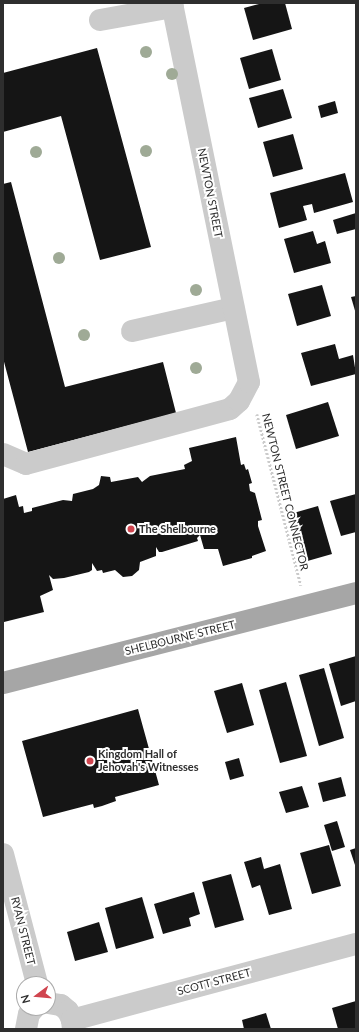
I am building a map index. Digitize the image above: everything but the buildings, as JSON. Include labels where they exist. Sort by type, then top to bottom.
[{"type":"main road","name":"SHELBOURNE STREET","points":[[3,683],[356,593]]},
{"type":"street","points":[[100,20],[172,5]]},
{"type":"street","name":"NEWTON STREET","points":[[172,5],[249,382]]},
{"type":"street","points":[[132,331],[233,308]]},
{"type":"street","points":[[3,454],[26,464],[230,410],[239,400],[249,382]]},
{"type":"street","name":"RYAN STREET","points":[[3,854],[35,976]]},
{"type":"street","name":"SCOTT STREET","points":[[73,1024],[356,944]]},
{"type":"street","points":[[56,1004],[61,1005],[73,1024]]},
{"type":"street","points":[[26,1029],[29,1016]]},
{"type":"path","name":"NEWTON STREET CONNECTOR","points":[[249,382],[306,606]]},
{"type":"place","name":"The Shelbourne","points":[[131,529]]},
{"type":"place","name":"Kingdom Hall of Jehovah's Witnesses","points":[[90,761]]}]
